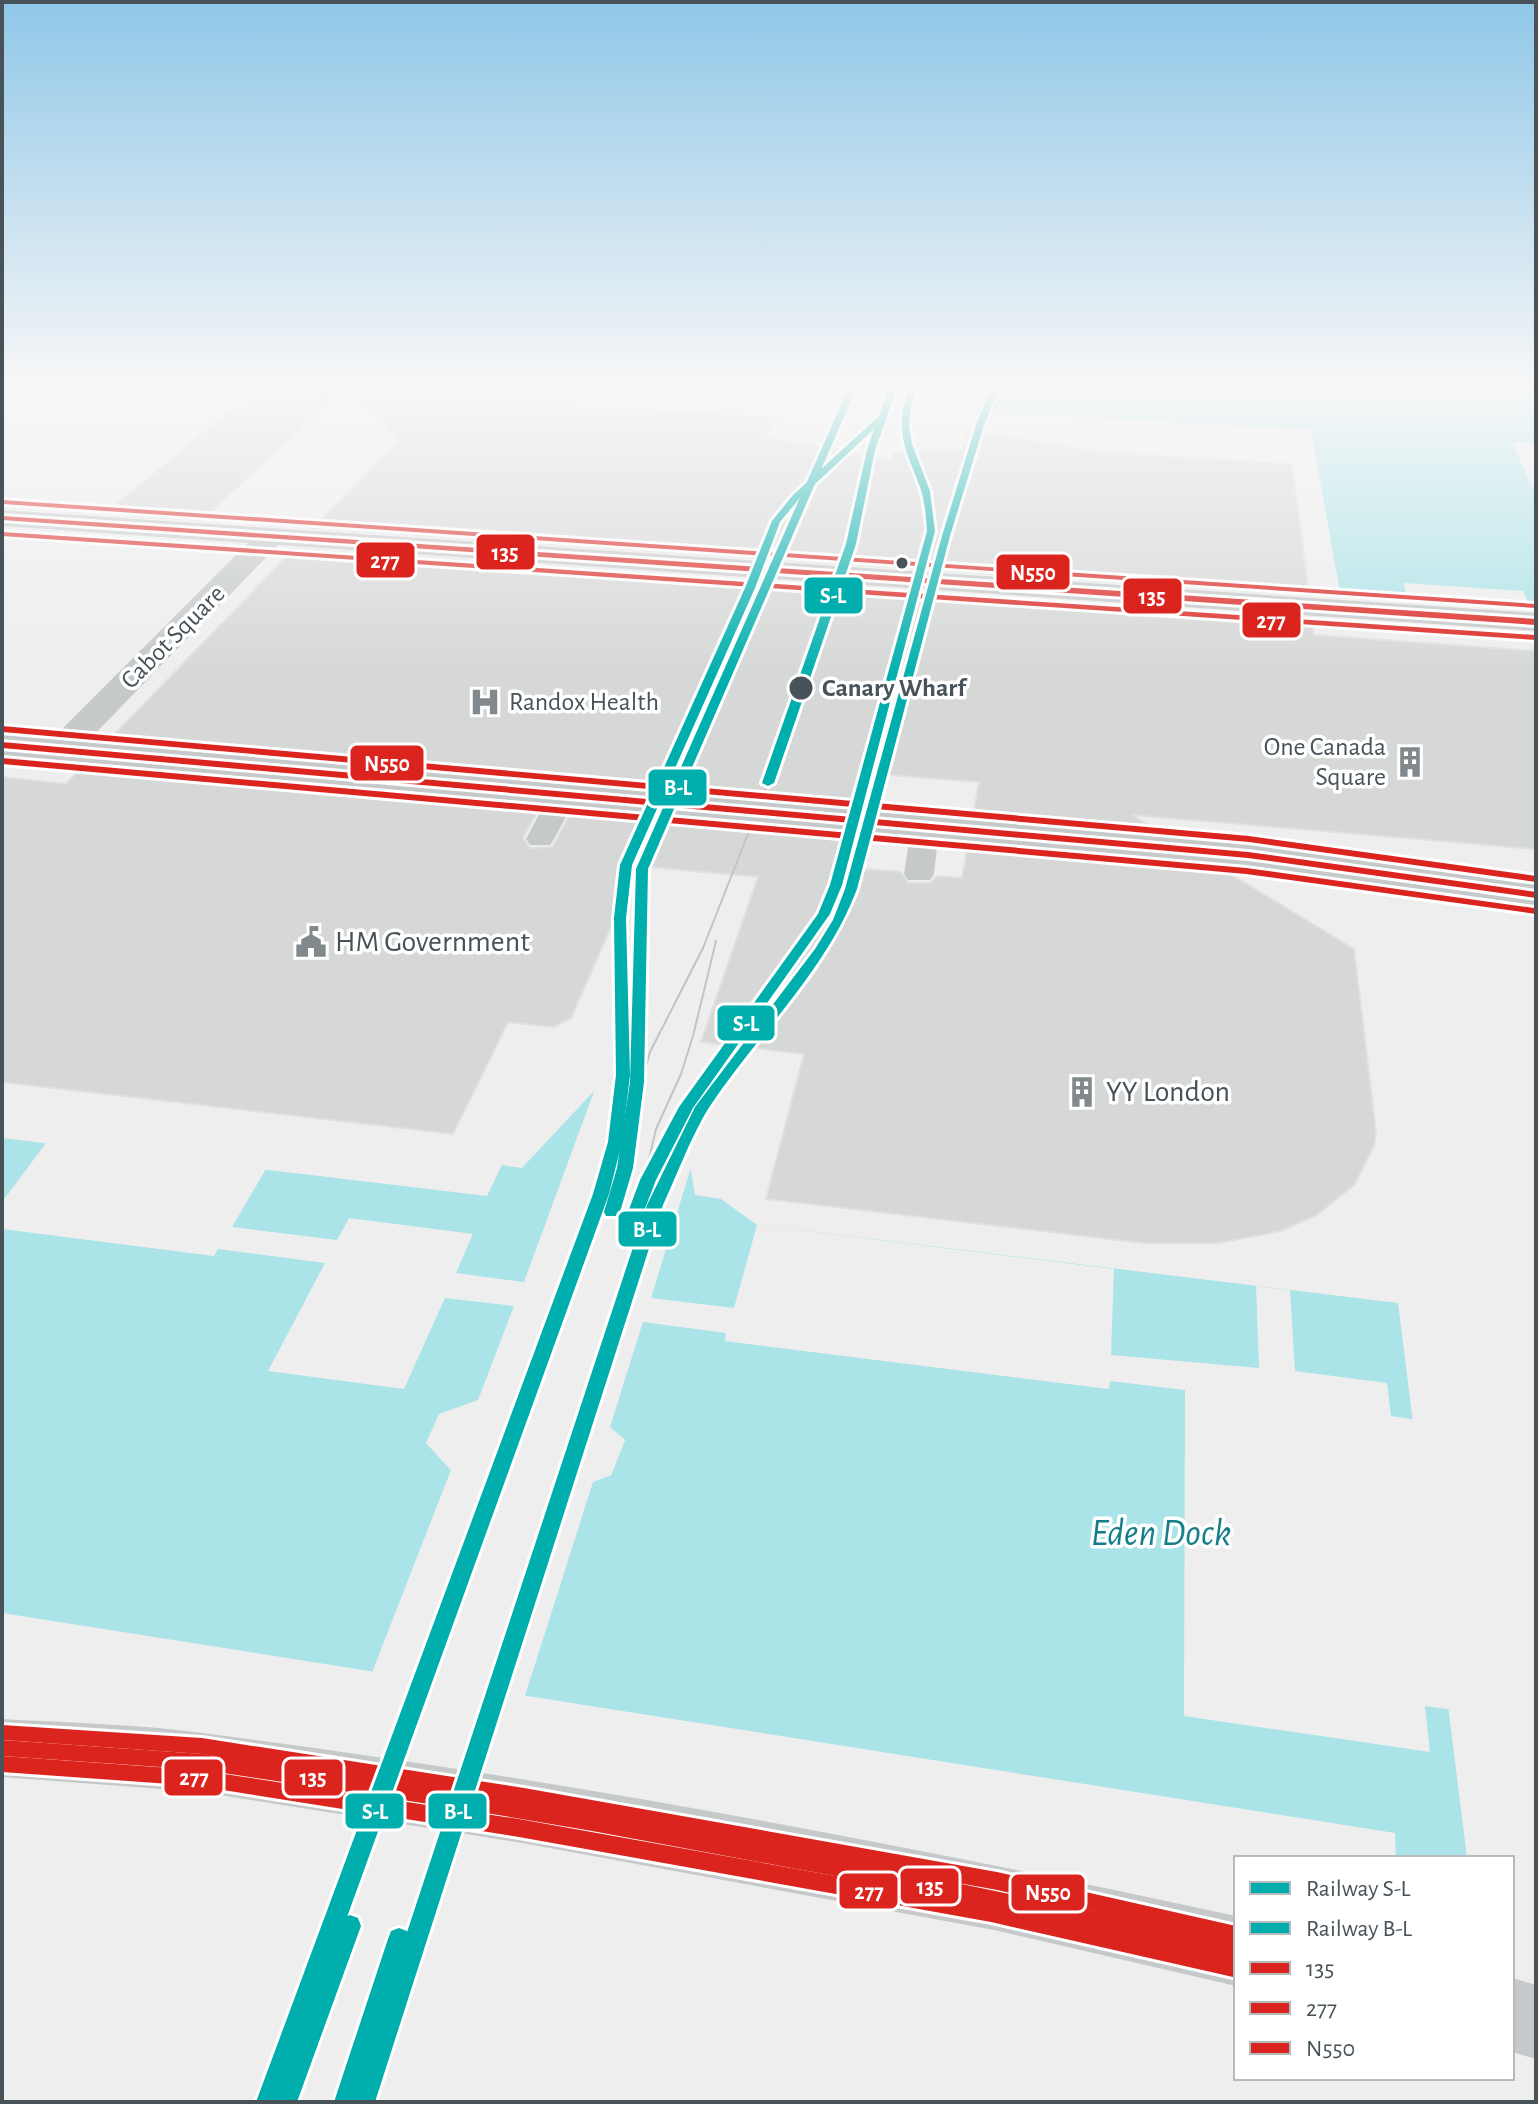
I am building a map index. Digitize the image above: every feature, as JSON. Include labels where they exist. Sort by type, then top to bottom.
[{"type":"street","points":[[2,518],[995,581],[1536,622]]},
{"type":"street","name":"Cabot Square","points":[[60,750],[271,536]]},
{"type":"street","points":[[2,745],[565,792],[925,829],[1248,855],[1536,895]]},
{"type":"street","points":[[2,1748],[200,1762],[522,1812],[994,1897],[1234,1951]]},
{"type":"street","points":[[1514,2016],[1536,2022]]},
{"type":"lane","points":[[540,839],[565,792]]},
{"type":"lane","points":[[919,874],[925,829]]},
{"type":"water","points":[[1320,481],[1530,481],[1536,495],[1536,604],[1529,604],[1523,591],[1404,583],[1406,596],[1340,592]]},
{"type":"water","name":"Eden Dock","points":[[595,1090],[679,1099],[695,1195],[721,1199],[757,1225],[1398,1303],[1467,1856],[1396,1856],[1395,1833],[2,1613],[2,1138],[487,1196],[502,1165],[522,1168]],"holes":[[[485,1398],[596,1417],[625,1440],[611,1475],[574,1488],[450,1469],[426,1443],[439,1414]]]},
{"type":"pier","name":"Eden Dock","points":[[596,1086],[683,1098],[693,1161],[651,1298],[734,1308],[757,1225],[1114,1269],[1111,1355],[1259,1368],[1256,1286],[1290,1290],[1295,1371],[1387,1383],[1391,1416],[1417,1420],[1454,1710],[1425,1706],[1430,1752],[1184,1716],[1185,1390],[1110,1381],[1109,1389],[725,1341],[726,1333],[643,1322],[610,1427],[625,1440],[611,1475],[593,1482],[524,1699],[371,1675],[451,1470],[426,1443],[440,1414],[478,1400],[514,1306],[445,1298],[404,1389],[268,1371],[325,1263],[218,1249],[214,1256],[2,1229],[2,1202],[46,1143],[266,1169],[232,1227],[337,1240],[349,1218],[473,1234],[456,1273],[524,1282]],"holes":[[[486,1402],[595,1420],[620,1441],[608,1472],[573,1484],[452,1466],[431,1442],[442,1417]]]},
{"type":"building","points":[[145,481],[244,481],[202,520],[127,515],[117,504]]},
{"type":"building","points":[[359,481],[1294,481],[1309,595],[314,528]]},
{"type":"building","points":[[294,549],[1312,619],[1314,635],[1536,651],[1536,849],[1132,815],[1163,834],[973,817],[979,782],[878,774],[869,808],[108,741]]},
{"type":"building","points":[[84,765],[540,806],[523,838],[530,848],[552,847],[573,809],[862,835],[853,868],[901,872],[908,883],[930,883],[937,876],[962,878],[968,844],[1217,866],[1354,949],[1376,1132],[1374,1146],[1355,1184],[1317,1215],[1281,1231],[1218,1243],[1144,1243],[766,1199],[804,1054],[701,1042],[758,877],[638,866],[571,1018],[553,1027],[508,1022],[453,1134],[2,1082],[2,777],[66,784]]},
{"type":"tram line","points":[[601,1194],[632,1116],[650,1052],[703,948],[768,783]]},
{"type":"tram line","points":[[640,1199],[656,1129],[681,1074],[693,1036],[716,941]]},
{"type":"rail line","name":"B-L","points":[[612,1212],[625,1168],[637,1082],[642,869],[812,481]]},
{"type":"rail line","name":"S-L","points":[[268,2102],[601,1194],[615,1142],[623,1075],[620,918],[626,865],[750,588],[776,521],[813,481]]},
{"type":"rail line","name":"S-L","points":[[768,783],[851,544],[864,481]]},
{"type":"rail line","name":"S-L","points":[[633,1220],[648,1180],[686,1107],[824,914],[836,885],[931,531],[930,509],[921,481]]},
{"type":"rail line","name":"B-L","points":[[363,2102],[655,1205],[702,1107],[821,950],[839,920],[851,889],[963,481]]},
{"type":"rail line","name":"B-L","points":[[285,2102],[350,1926]]},
{"type":"rail line","name":"S-L","points":[[346,2102],[399,1939]]},
{"type":"transit line","name":"N550","points":[[3,502],[1536,606]]},
{"type":"transit line","name":"135","points":[[2,518],[1536,622]]},
{"type":"transit line","name":"277","points":[[2,534],[1535,638]]},
{"type":"transit line","name":"N550","points":[[3,729],[1249,839],[1536,879]]},
{"type":"transit line","name":"135","points":[[2,745],[1248,855],[1536,895]]},
{"type":"transit line","name":"277","points":[[2,761],[1246,871],[1534,911]]},
{"type":"transit line","name":"N550","points":[[3,1732],[202,1746],[524,1796],[997,1881],[1234,1935]]},
{"type":"transit line","name":"135","points":[[2,1748],[203,1762],[462,1800],[851,1870],[1234,1951]]},
{"type":"transit line","name":"277","points":[[2,1764],[198,1778],[519,1828],[991,1913],[1233,1967]]},
{"type":"place","name":"Canary Wharf","points":[[801,688]]},
{"type":"place","name":"Randox Health","points":[[485,702]]},
{"type":"place","name":"One Canada Square","points":[[1410,762]]},
{"type":"place","name":"HM Government","points":[[311,942]]},
{"type":"place","name":"YY London","points":[[1082,1092]]}]
